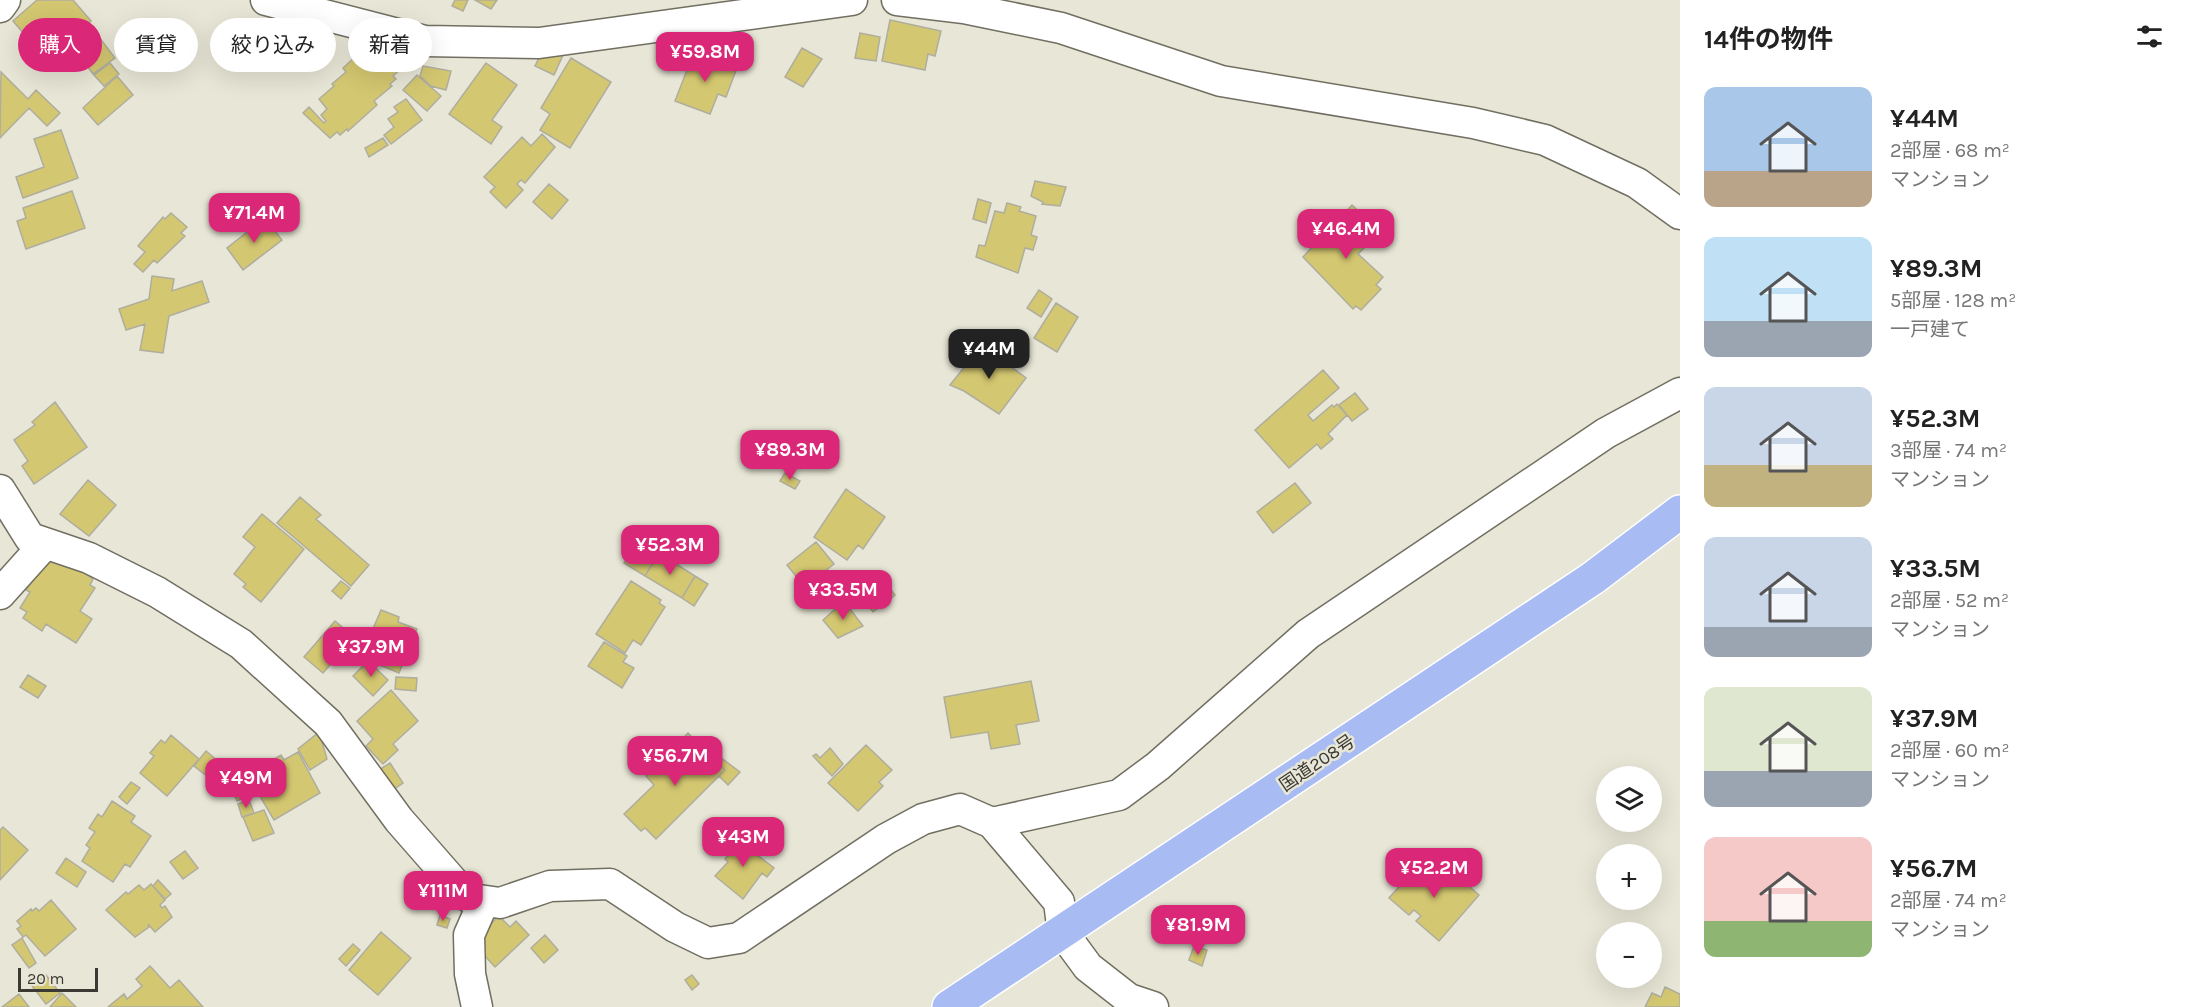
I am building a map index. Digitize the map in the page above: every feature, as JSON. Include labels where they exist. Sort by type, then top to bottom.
[{"type":"highway","name":"国道208号","points":[[949,1007],[1593,578],[1680,512]]},
{"type":"street","points":[[0,7],[5,0]]},
{"type":"street","points":[[266,0],[425,41],[539,43],[852,0]]},
{"type":"street","points":[[897,0],[964,8],[1061,28],[1221,81],[1473,123],[1545,140],[1637,183],[1680,214]]},
{"type":"street","points":[[992,823],[1119,795],[1158,766],[1308,634],[1606,433],[1680,393]]},
{"type":"street","points":[[0,490],[30,538],[89,558],[137,582],[241,644],[328,723],[399,820],[462,892],[472,899],[500,903],[550,886],[610,884],[675,927],[708,943],[739,938],[886,839],[923,819],[960,809],[992,823],[1059,902],[1063,933],[1088,967],[1132,1004]]},
{"type":"street","points":[[0,594],[44,544]]},
{"type":"street","points":[[477,1007],[470,974],[469,935],[484,901]]},
{"type":"building","points":[[37,0],[73,0],[88,18],[18,18],[18,27],[13,21]]},
{"type":"building","points":[[455,0],[468,0],[463,11],[452,6]]},
{"type":"building","points":[[475,0],[497,0],[491,9]]},
{"type":"building","points":[[890,20],[941,31],[935,56],[928,54],[925,70],[882,61]]},
{"type":"building","points":[[860,33],[880,37],[876,61],[855,58]]},
{"type":"building","points":[[102,41],[114,57],[102,67]]},
{"type":"building","points":[[545,46],[563,55],[554,75],[535,66]]},
{"type":"building","points":[[802,48],[822,59],[803,87],[785,77]]},
{"type":"building","points":[[694,52],[737,68],[726,97],[718,94],[710,114],[675,101]]},
{"type":"building","points":[[571,58],[611,82],[570,148],[540,130],[550,114],[541,108]]},
{"type":"building","points":[[110,63],[114,72],[119,74],[104,86],[94,75],[102,72],[102,69]]},
{"type":"building","points":[[348,63],[348,72],[398,72],[393,76],[396,79],[390,84],[392,86],[374,101],[377,105],[348,131],[347,129],[340,135],[337,132],[330,138],[303,113],[309,107],[324,123],[326,121],[321,115],[327,109],[319,99],[346,72],[343,68]]},
{"type":"building","points":[[486,63],[517,85],[492,120],[502,127],[491,144],[449,114]]},
{"type":"building","points":[[432,68],[451,71],[446,90],[431,86],[420,76],[421,72],[432,72]]},
{"type":"building","points":[[1,72],[28,99],[36,90],[60,113],[47,126],[29,108],[0,138]]},
{"type":"building","points":[[417,75],[441,96],[427,111],[403,90]]},
{"type":"building","points":[[117,76],[133,95],[98,125],[83,108]]},
{"type":"building","points":[[406,99],[422,120],[391,144],[384,135],[394,127],[388,119],[398,112],[394,107]]},
{"type":"building","points":[[61,130],[78,178],[23,198],[16,177],[44,167],[34,139]]},
{"type":"building","points":[[542,134],[555,147],[525,183],[521,180],[517,184],[523,190],[506,208],[490,192],[495,187],[484,177],[522,137],[531,146]]},
{"type":"building","points":[[383,138],[388,145],[369,157],[365,148]]},
{"type":"building","points":[[1035,181],[1066,187],[1060,206],[1042,204],[1043,202],[1031,196]]},
{"type":"building","points":[[549,184],[568,200],[552,219],[533,202]]},
{"type":"building","points":[[72,191],[85,228],[26,249],[17,221],[26,218],[23,208]]},
{"type":"building","points":[[978,199],[991,203],[986,223],[973,219]]},
{"type":"building","points":[[1007,203],[1021,207],[1019,211],[1036,216],[1031,235],[1037,237],[1033,250],[1025,248],[1018,273],[976,257],[979,245],[985,246],[995,211],[1004,213]]},
{"type":"building","points":[[1352,205],[1372,224],[1362,235],[1370,242],[1358,254],[1383,277],[1376,285],[1381,289],[1361,310],[1356,306],[1353,309],[1303,257]]},
{"type":"building","points":[[171,213],[187,227],[181,233],[185,236],[157,263],[154,260],[143,272],[134,264],[145,252],[138,246],[163,217],[165,219]]},
{"type":"building","points":[[265,218],[282,240],[243,270],[227,248]]},
{"type":"building","points":[[152,276],[174,279],[172,291],[202,281],[209,302],[169,316],[163,353],[140,350],[145,324],[126,330],[119,309],[149,299]]},
{"type":"building","points":[[1039,290],[1052,299],[1041,317],[1027,308]]},
{"type":"building","points":[[1056,303],[1078,317],[1057,352],[1034,338]]},
{"type":"building","points":[[982,345],[1026,378],[999,414],[964,391],[950,385]]},
{"type":"building","points":[[1323,370],[1339,388],[1308,415],[1313,421],[1332,405],[1334,407],[1337,404],[1347,415],[1328,434],[1333,439],[1321,449],[1317,444],[1289,468],[1255,430]]},
{"type":"building","points":[[1355,393],[1368,409],[1352,421],[1339,405]]},
{"type":"building","points":[[55,402],[87,447],[34,484],[22,466],[28,461],[14,440],[35,425],[32,422]]},
{"type":"building","points":[[785,473],[800,481],[795,489],[780,481]]},
{"type":"building","points":[[88,480],[116,505],[89,536],[60,514]]},
{"type":"building","points":[[1295,483],[1311,503],[1273,533],[1257,512]]},
{"type":"building","points":[[846,489],[885,517],[863,549],[858,545],[847,560],[814,537]]},
{"type":"building","points":[[300,497],[321,515],[316,519],[369,565],[351,586],[277,523]]},
{"type":"building","points":[[262,514],[304,549],[261,602],[243,587],[246,584],[234,574],[255,547],[243,537]]},
{"type":"building","points":[[640,536],[648,542],[646,545],[659,553],[645,576],[624,563]]},
{"type":"building","points":[[816,542],[834,564],[805,587],[787,565]]},
{"type":"building","points":[[54,553],[93,579],[90,585],[95,588],[80,611],[92,619],[76,643],[46,624],[42,631],[23,618],[27,612],[20,608],[30,592],[26,590],[43,564],[46,565]]},
{"type":"building","points":[[659,553],[695,576],[682,598],[645,576]]},
{"type":"building","points":[[879,574],[895,595],[873,612],[857,591]]},
{"type":"building","points":[[695,576],[708,584],[694,606],[682,598]]},
{"type":"building","points":[[341,581],[350,588],[341,599],[332,591]]},
{"type":"building","points":[[631,581],[661,600],[659,603],[665,607],[641,645],[633,640],[625,653],[596,634]]},
{"type":"building","points":[[844,601],[863,626],[838,638],[823,620]]},
{"type":"building","points":[[381,610],[399,617],[398,622],[417,629],[399,673],[370,661],[374,654],[364,650]]},
{"type":"building","points":[[335,621],[354,637],[323,673],[304,657]]},
{"type":"building","points":[[604,642],[627,656],[623,662],[634,668],[622,688],[588,666]]},
{"type":"building","points":[[368,661],[388,680],[373,696],[353,676]]},
{"type":"building","points":[[28,675],[46,686],[38,698],[20,687]]},
{"type":"building","points":[[396,677],[417,678],[416,691],[395,689]]},
{"type":"building","points":[[1031,681],[1039,721],[1016,725],[1020,744],[991,749],[988,732],[951,738],[944,697]]},
{"type":"building","points":[[391,690],[418,721],[393,744],[398,750],[383,764],[366,746],[373,739],[357,721]]},
{"type":"building","points":[[319,732],[327,759],[310,770],[298,749]]},
{"type":"building","points":[[688,733],[725,770],[656,839],[645,828],[641,831],[624,814],[654,785],[646,776],[655,767],[661,773],[674,761],[667,754]]},
{"type":"building","points":[[171,735],[199,759],[167,796],[140,773],[154,756],[150,753],[161,740],[165,743]]},
{"type":"building","points":[[866,745],[892,770],[879,782],[883,786],[858,811],[828,783]]},
{"type":"building","points":[[708,748],[740,772],[728,785],[719,776],[725,770],[705,750]]},
{"type":"building","points":[[830,748],[843,764],[832,776],[813,756],[816,754],[820,758]]},
{"type":"building","points":[[206,751],[225,767],[220,774],[226,779],[220,786],[194,766]]},
{"type":"building","points":[[298,752],[320,793],[274,820],[254,786],[265,780],[258,769],[281,755],[284,760]]},
{"type":"building","points":[[390,763],[403,783],[384,796],[371,775]]},
{"type":"building","points":[[253,769],[260,783],[250,788],[253,794],[237,801],[228,781]]},
{"type":"building","points":[[131,782],[140,788],[127,804],[119,797]]},
{"type":"building","points":[[249,800],[254,813],[242,817],[238,804]]},
{"type":"building","points":[[112,801],[135,816],[131,822],[151,836],[130,867],[125,864],[113,882],[82,861],[90,848],[86,845],[95,832],[89,828],[98,814],[102,817]]},
{"type":"building","points":[[264,810],[274,833],[253,841],[243,817]]},
{"type":"building","points":[[3,827],[28,850],[0,880],[0,830]]},
{"type":"building","points":[[743,836],[760,850],[756,854],[774,868],[767,877],[762,873],[743,899],[715,876],[728,862],[725,859]]},
{"type":"building","points":[[185,851],[198,868],[183,879],[170,862]]},
{"type":"building","points":[[66,858],[86,872],[77,887],[56,873]]},
{"type":"building","points":[[1423,860],[1445,879],[1452,871],[1479,895],[1439,941],[1416,921],[1421,916],[1414,910],[1409,915],[1389,898]]},
{"type":"building","points":[[158,880],[171,894],[165,899],[153,886]]},
{"type":"building","points":[[151,884],[165,900],[160,905],[162,908],[165,906],[172,917],[155,932],[148,924],[149,927],[135,937],[106,910],[126,892],[128,894],[139,885],[144,890]]},
{"type":"building","points":[[51,900],[76,929],[45,956],[26,935],[23,937],[17,929],[21,926],[17,921],[31,909],[32,911],[36,908],[39,911]]},
{"type":"building","points":[[440,915],[450,919],[447,928],[437,925]]},
{"type":"building","points":[[499,916],[510,927],[516,921],[529,935],[495,967],[472,942]]},
{"type":"building","points":[[381,932],[411,958],[378,995],[349,970]]},
{"type":"building","points":[[545,935],[558,950],[544,963],[531,948]]},
{"type":"building","points":[[22,938],[36,963],[29,968],[12,945]]},
{"type":"building","points":[[353,944],[360,950],[346,966],[339,959]]},
{"type":"building","points":[[1194,946],[1207,950],[1202,966],[1189,960]]},
{"type":"building","points":[[150,966],[170,988],[179,980],[203,1007],[108,1007],[124,994],[127,999],[142,986],[136,979]]},
{"type":"building","points":[[46,975],[60,993],[46,1004],[32,986]]},
{"type":"building","points":[[692,975],[699,984],[692,990],[685,980]]},
{"type":"building","points":[[1665,987],[1680,994],[1680,1007],[1645,1007],[1652,993],[1661,997]]},
{"type":"building","points":[[62,993],[76,1007],[50,1007]]},
{"type":"building","points":[[19,994],[29,1007],[2,1007]]}]
